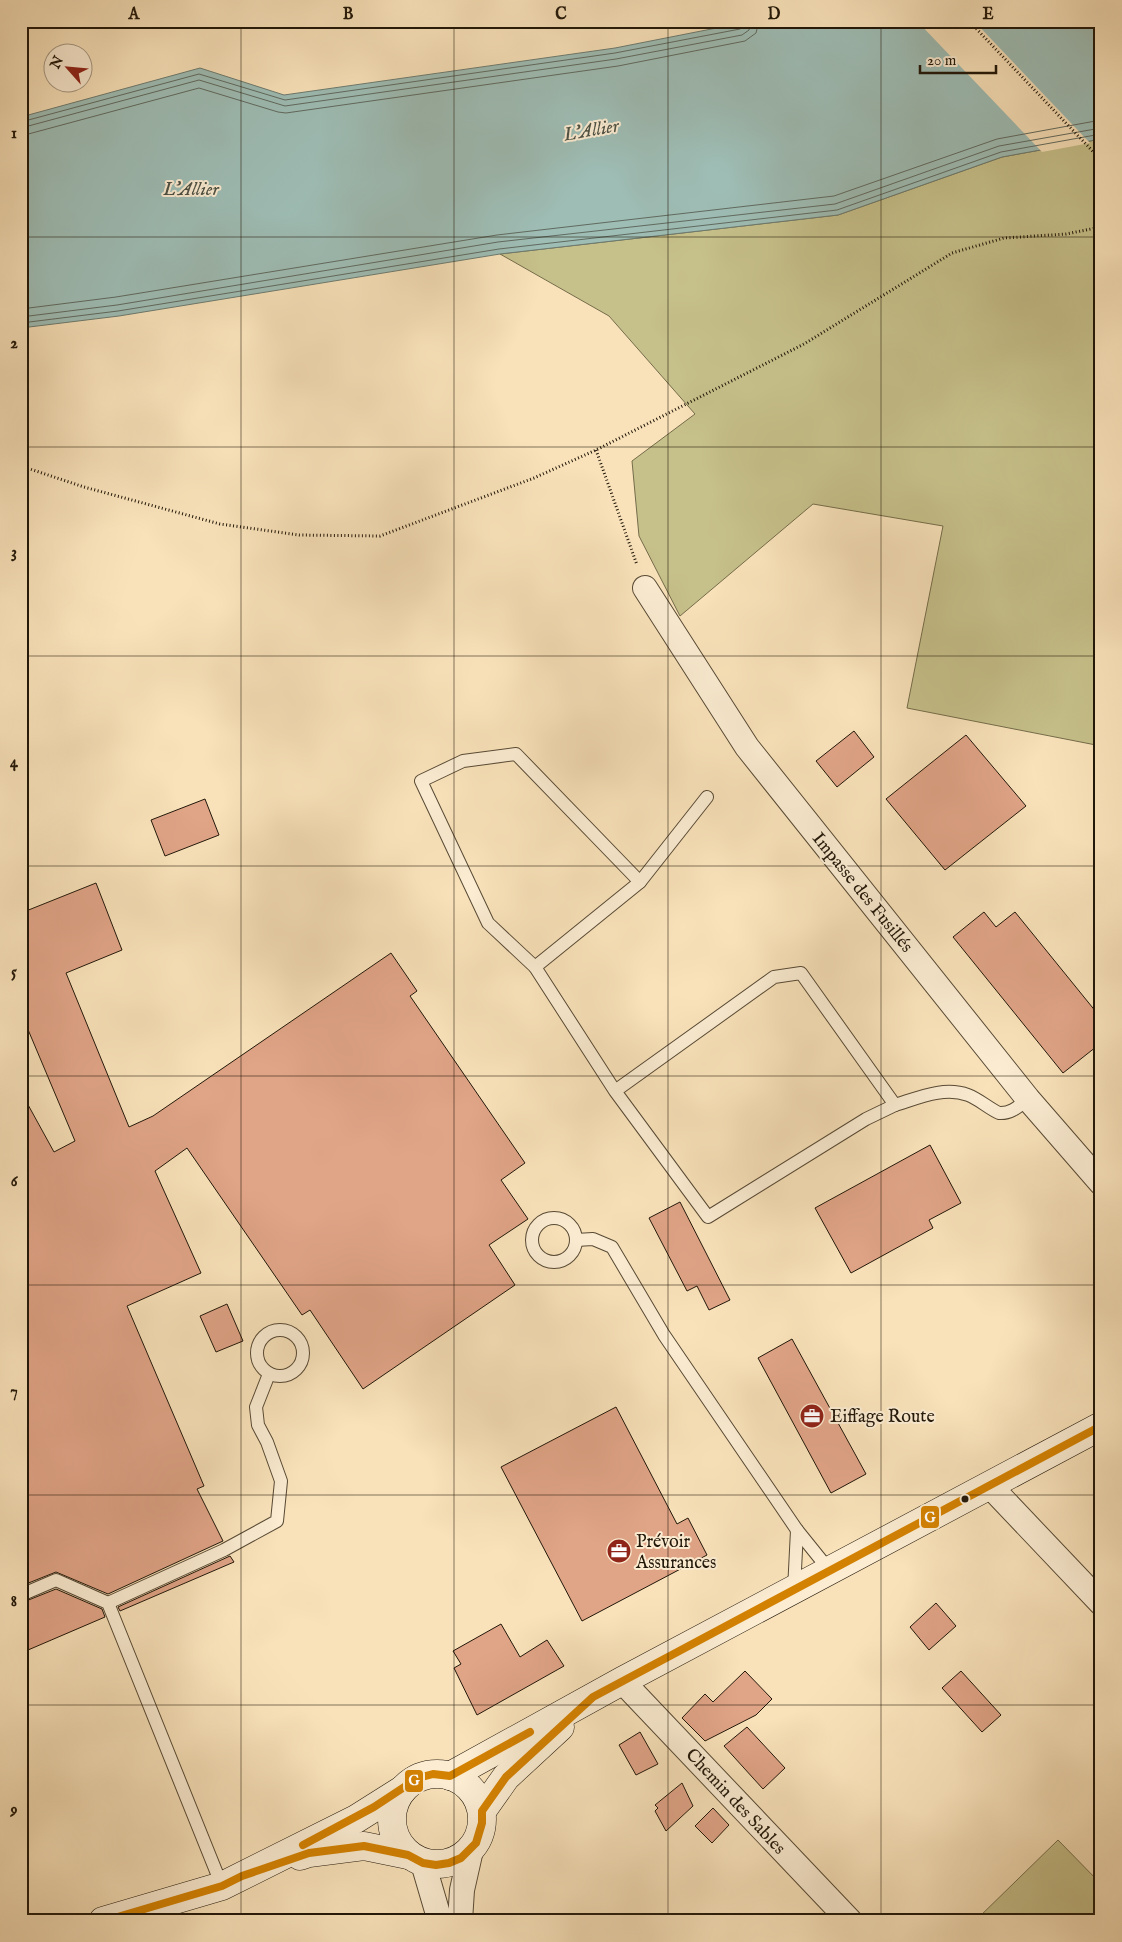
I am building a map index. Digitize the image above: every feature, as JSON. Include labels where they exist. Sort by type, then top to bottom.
[{"type":"main road","points":[[450,1776],[622,1680],[1101,1426]]},
{"type":"main road","points":[[482,1811],[506,1777],[593,1697]]},
{"type":"main road","points":[[103,1921],[232,1881],[309,1853],[364,1846],[436,1865],[449,1863],[461,1858],[471,1850],[479,1836],[482,1811],[478,1799],[471,1789],[461,1781],[450,1776],[437,1774],[424,1776],[356,1818],[232,1881]]},
{"type":"main road","points":[[402,1790],[395,1802],[391,1817],[393,1831],[398,1844],[416,1859]]},
{"type":"street","name":"Impasse des Fusillés","points":[[644,588],[748,747],[1028,1099],[1101,1183]]},
{"type":"street","points":[[989,1485],[1101,1603]]},
{"type":"street","name":"Chemin des Sables","points":[[622,1680],[850,1921]]},
{"type":"street","points":[[460,1921],[462,1890],[471,1850]]},
{"type":"street","points":[[416,1859],[440,1921]]},
{"type":"lane","points":[[640,882],[516,754],[463,761],[421,781],[488,923],[535,967],[614,1091],[708,1217],[866,1119],[894,1105],[946,1091],[970,1096],[999,1114],[1005,1114],[1013,1111],[1028,1099]]},
{"type":"lane","points":[[535,967],[640,882],[707,797]]},
{"type":"lane","points":[[614,1091],[774,977],[800,973],[894,1105]]},
{"type":"lane","points":[[576,1240],[593,1240],[612,1247],[664,1335],[797,1530],[830,1571]]},
{"type":"lane","points":[[108,1603],[224,1550],[277,1521],[280,1481],[267,1442],[258,1425],[256,1407],[269,1374]]},
{"type":"lane","points":[[794,1590],[797,1530]]},
{"type":"lane","points":[[21,1595],[56,1580],[108,1603],[232,1881]]},
{"type":"path","points":[[969,21],[1101,160]]},
{"type":"path","points":[[21,466],[84,487],[220,524],[298,536],[380,536],[534,478],[596,450],[804,344],[952,253],[1004,238],[1066,234],[1101,227]]},
{"type":"path","points":[[596,450],[644,588]]},
{"type":"shaded area","points":[[1101,139],[1101,746],[907,708],[943,526],[813,504],[680,616],[639,536],[632,461],[695,414],[609,316],[500,254],[838,215],[1002,157]]},
{"type":"shaded area","points":[[1058,1840],[1101,1884],[1101,1921],[975,1921]]},
{"type":"water","name":"L'Allier","points":[[752,21],[1101,21],[1101,139],[1002,157],[838,215],[500,254],[119,316],[21,328],[21,117],[200,68],[284,95],[615,48]]},
{"type":"pier","points":[[917,21],[974,21],[1090,143],[1042,152]]},
{"type":"building","points":[[854,731],[874,757],[837,787],[816,761]]},
{"type":"building","points":[[966,735],[1026,806],[945,870],[886,799]]},
{"type":"building","points":[[205,799],[219,835],[165,856],[151,820]]},
{"type":"building","points":[[96,883],[122,950],[66,973],[129,1127],[153,1116],[391,953],[417,991],[410,996],[525,1163],[501,1180],[528,1219],[489,1245],[515,1285],[363,1389],[310,1310],[302,1315],[187,1148],[155,1171],[201,1273],[127,1306],[204,1486],[197,1489],[223,1541],[108,1594],[56,1572],[21,1586],[21,1092],[54,1152],[75,1141],[21,1013],[21,913]]},
{"type":"building","points":[[984,912],[996,927],[1015,912],[1101,1018],[1101,1043],[1063,1073],[953,937]]},
{"type":"building","points":[[930,1145],[961,1203],[929,1220],[933,1228],[851,1273],[815,1208]]},
{"type":"building","points":[[680,1202],[730,1300],[709,1310],[697,1286],[687,1291],[649,1218]]},
{"type":"building","points":[[227,1304],[243,1341],[216,1352],[200,1316]]},
{"type":"building","name":"Eiffage Route","points":[[792,1339],[866,1474],[831,1493],[758,1358]]},
{"type":"building","points":[[616,1407],[677,1524],[688,1518],[707,1555],[582,1621],[501,1467]]},
{"type":"building","points":[[230,1556],[234,1562],[120,1611],[118,1607]]},
{"type":"building","points":[[56,1589],[102,1609],[105,1617],[21,1653],[21,1603]]},
{"type":"building","points":[[936,1603],[956,1626],[929,1650],[910,1627]]},
{"type":"building","points":[[501,1624],[520,1657],[547,1640],[564,1666],[477,1715],[454,1668],[461,1664],[453,1651]]},
{"type":"building","points":[[745,1671],[772,1699],[756,1715],[705,1741],[682,1718],[705,1694],[713,1702]]},
{"type":"building","points":[[961,1671],[1001,1715],[982,1732],[942,1688]]},
{"type":"building","points":[[747,1727],[785,1768],[763,1789],[724,1746]]},
{"type":"building","points":[[640,1732],[658,1764],[636,1775],[619,1745]]},
{"type":"building","points":[[682,1783],[693,1806],[666,1831],[655,1811],[658,1808],[655,1805]]},
{"type":"building","points":[[713,1808],[729,1825],[712,1843],[695,1826]]},
{"type":"transit line","name":"G","points":[[104,1921],[222,1886],[242,1876],[309,1853],[364,1846],[408,1855],[423,1863],[436,1865],[449,1863],[461,1858],[476,1843],[482,1823],[482,1811],[506,1777],[593,1697],[1101,1426]]},
{"type":"transit line","name":"G","points":[[303,1845],[374,1807],[418,1778],[433,1774],[450,1776],[530,1732]]},
{"type":"place","name":"Eiffage Route","points":[[812,1416]]},
{"type":"place","name":"Prévoir Assurances","points":[[619,1551]]}]
